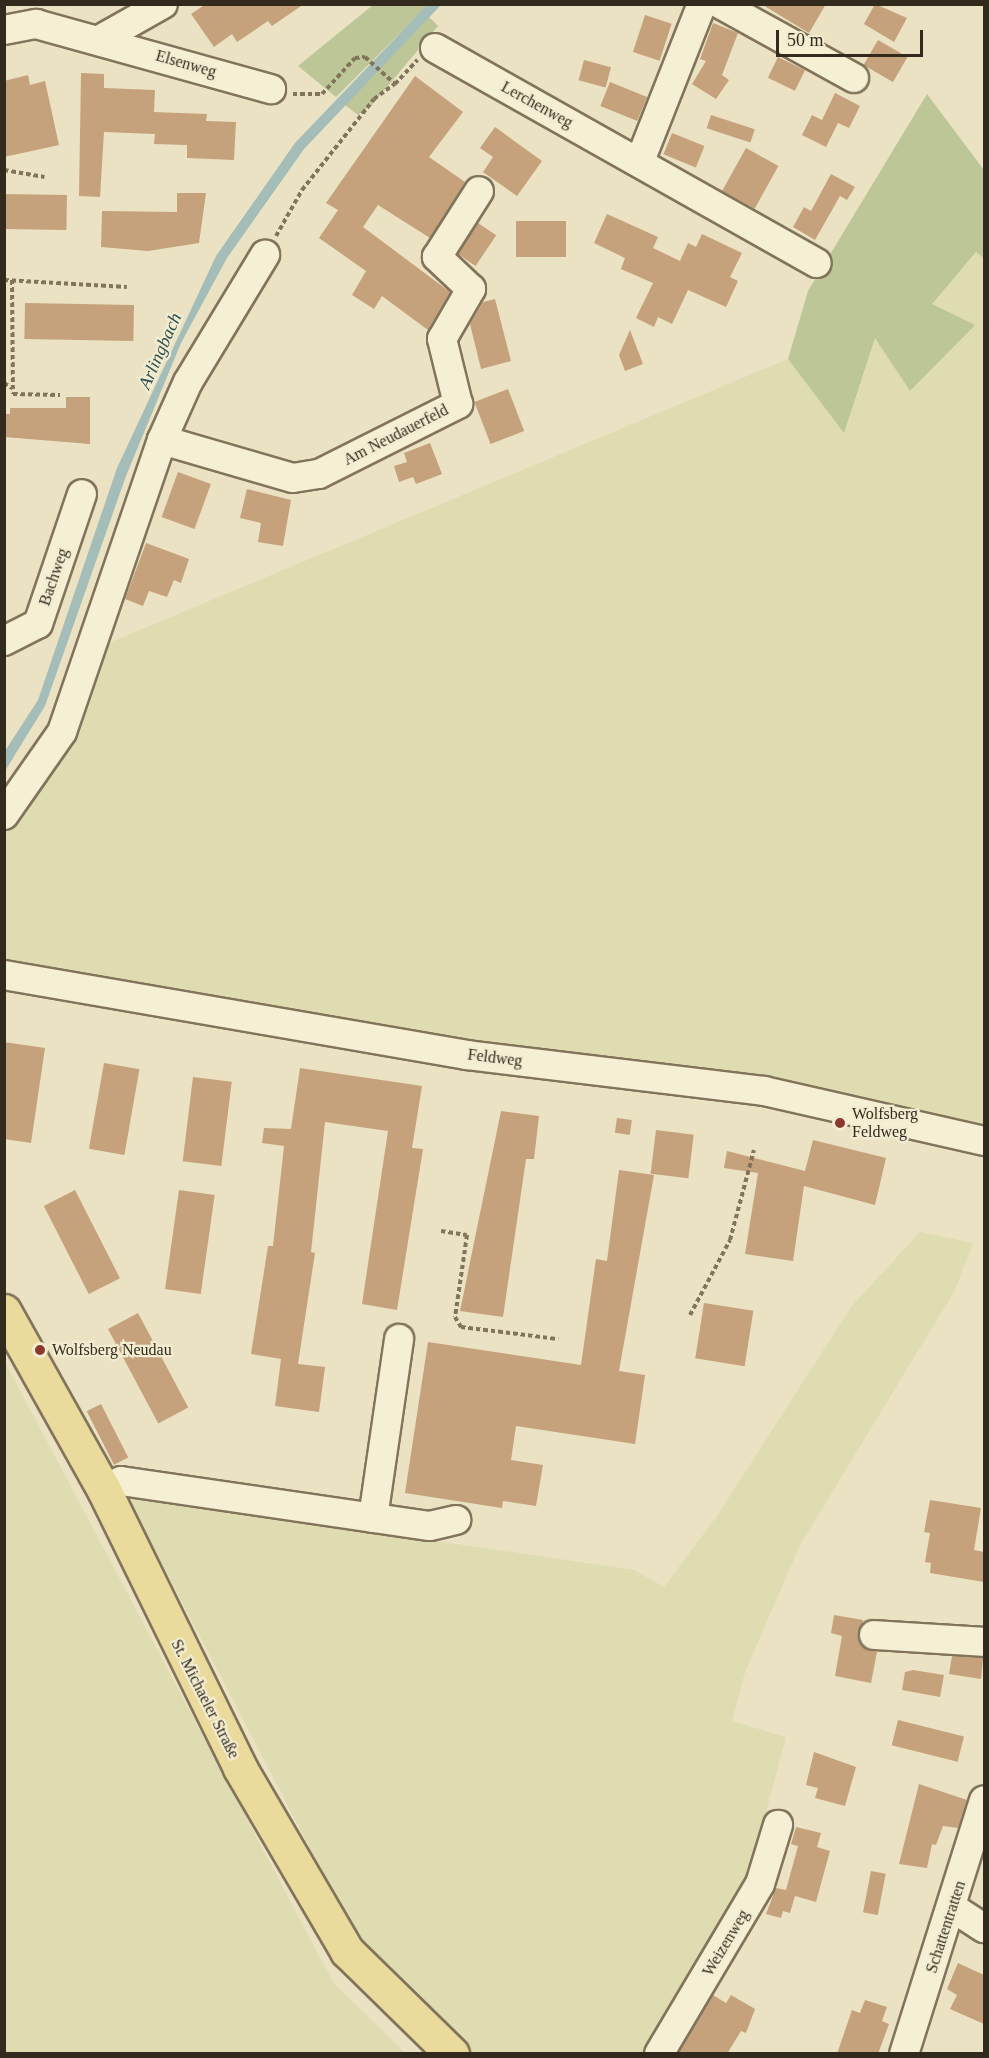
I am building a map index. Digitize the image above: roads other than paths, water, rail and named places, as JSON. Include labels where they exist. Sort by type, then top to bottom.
[{"type":"main road","name":"St. Michaeler Straße","points":[[4,1311],[104,1490],[240,1768],[347,1951],[452,2054]]},
{"type":"street","points":[[101,39],[163,4]]},
{"type":"street","points":[[640,161],[702,4]]},
{"type":"street","points":[[720,4],[854,78]]},
{"type":"street","name":"Elsenweg","points":[[4,30],[36,24],[101,39],[271,88]]},
{"type":"street","name":"Lerchenweg","points":[[435,48],[640,161],[817,263]]},
{"type":"street","name":"Am Neudauerfeld","points":[[162,440],[293,478],[319,474],[458,404],[442,339],[471,289],[437,257],[479,191]]},
{"type":"street","points":[[4,815],[62,732],[162,440],[188,382],[265,255]]},
{"type":"street","name":"Bachweg","points":[[4,641],[38,624],[82,494]]},
{"type":"street","name":"Feldweg","points":[[4,975],[467,1055],[764,1091],[984,1141]]},
{"type":"street","points":[[373,1518],[399,1339]]},
{"type":"street","points":[[104,1490],[121,1481],[430,1526],[456,1520]]},
{"type":"street","points":[[874,1635],[984,1642]]},
{"type":"street","name":"Schattentratten","points":[[904,2054],[953,1908],[984,1800]]},
{"type":"street","name":"Weizenweg","points":[[659,2054],[760,1884],[778,1825]]},
{"type":"street","points":[[953,1908],[984,1928]]},
{"type":"water","name":"Arlingbach","points":[[428,4],[441,5],[304,149],[227,258],[181,343],[126,476],[45,706],[5,771],[5,751],[38,700],[117,468],[216,256],[295,143]]},
{"type":"place","name":"Wolfsberg Feldweg","points":[[840,1123]]},
{"type":"place","name":"Wolfsberg Neudau","points":[[40,1350]]}]
